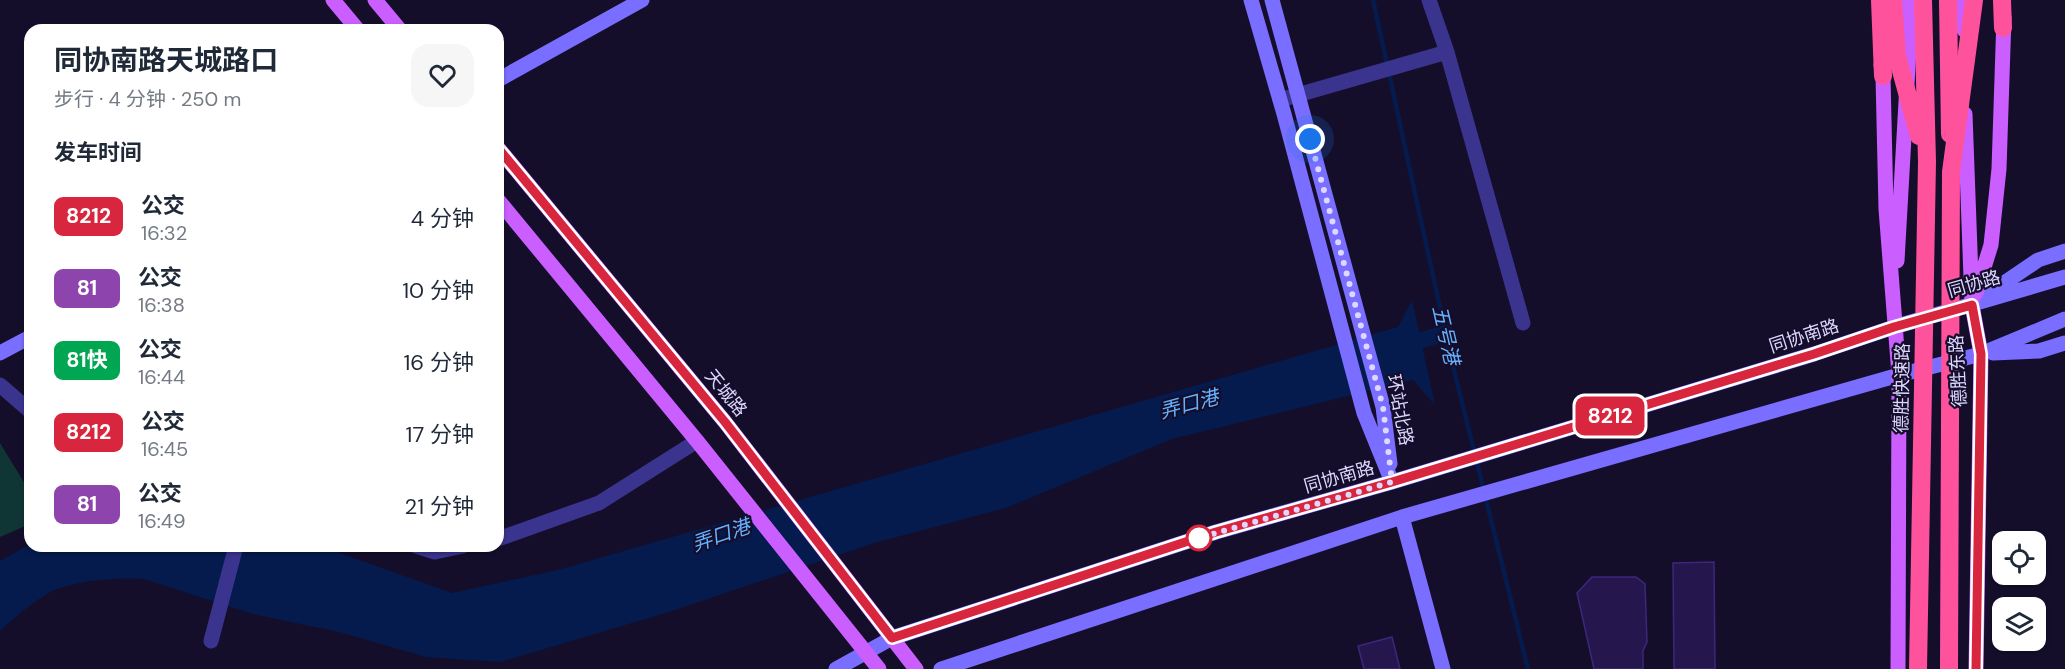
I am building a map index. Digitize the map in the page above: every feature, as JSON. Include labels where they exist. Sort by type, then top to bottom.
[{"type":"highway","points":[[1880,0],[1883,76]]},
{"type":"highway","points":[[1893,0],[1897,56],[1927,162]]},
{"type":"highway","name":"德胜快速路","points":[[1918,669],[1927,162],[1923,0]]},
{"type":"highway","points":[[1948,0],[1951,172],[1949,669]]},
{"type":"highway","points":[[1951,172],[1974,0]]},
{"type":"highway","points":[[2002,0],[2002,28]]},
{"type":"main road","points":[[333,0],[353,24]]},
{"type":"main road","points":[[375,0],[395,24]]},
{"type":"main road","points":[[504,77],[642,0]]},
{"type":"main road","name":"环站北路","points":[[1251,0],[1364,414],[1392,482]]},
{"type":"main road","name":"环站北路","points":[[1272,0],[1383,407],[1392,482]]},
{"type":"main road","points":[[1874,0],[1875,38],[1883,76],[1886,209],[1899,375],[1898,669]]},
{"type":"main road","points":[[1894,327],[1909,49],[1908,0]]},
{"type":"main road","name":"德胜东路","points":[[1963,0],[1966,180],[1972,305],[1981,354],[1976,669]]},
{"type":"main road","points":[[1972,305],[1991,245],[1999,169],[2002,28],[2006,0]]},
{"type":"main road","name":"天城路","points":[[504,155],[773,483],[916,669]]},
{"type":"main road","points":[[504,207],[697,441],[879,669]]},
{"type":"main road","points":[[1972,305],[2038,260],[2065,251]]},
{"type":"main road","name":"同协路","points":[[1894,327],[2065,277]]},
{"type":"main road","points":[[941,669],[1402,517],[1899,375],[1981,354],[2065,319]]},
{"type":"main road","name":"同协南路","points":[[836,669],[892,638],[1216,532],[1392,482],[1803,358],[1894,327]]},
{"type":"main road","points":[[0,353],[24,340]]},
{"type":"main road","points":[[1981,354],[2039,351],[2065,343]]},
{"type":"main road","points":[[1402,517],[1443,669]]},
{"type":"street","points":[[1430,0],[1447,52],[1523,323]]},
{"type":"street","points":[[1280,100],[1447,52]]},
{"type":"street","points":[[0,385],[24,406]]},
{"type":"street","points":[[504,536],[599,503],[697,441]]},
{"type":"street","points":[[211,641],[234,552]]},
{"type":"green space","points":[[0,443],[24,482],[24,527],[0,537]]},
{"type":"water","points":[[1412,300],[1435,405],[1413,380],[1172,439],[1006,508],[874,543],[669,612],[500,662],[426,657],[339,632],[253,614],[144,579],[97,580],[62,587],[40,598],[0,631],[0,561],[24,547],[24,552],[337,552],[452,593],[558,570],[1398,327]]},
{"type":"building","points":[[1714,562],[1715,669],[1674,669],[1673,563]]},
{"type":"building","points":[[1592,577],[1636,577],[1645,584],[1647,642],[1643,651],[1643,669],[1594,669],[1577,593]]},
{"type":"building","points":[[1392,637],[1400,669],[1364,669],[1358,646]]},
{"type":"waterway","name":"五号港","points":[[1373,0],[1450,354],[1528,669]]},
{"type":"waterway","name":"弄口港","points":[[1401,346],[1446,333]]},
{"type":"bus line","name":"8212","points":[[504,155],[725,422],[892,638],[1216,532],[1392,482],[1972,305],[1981,354],[1976,669]]},
{"type":"route","points":[[1199,538],[1196,539],[1392,482],[1383,407],[1310,139]]}]
